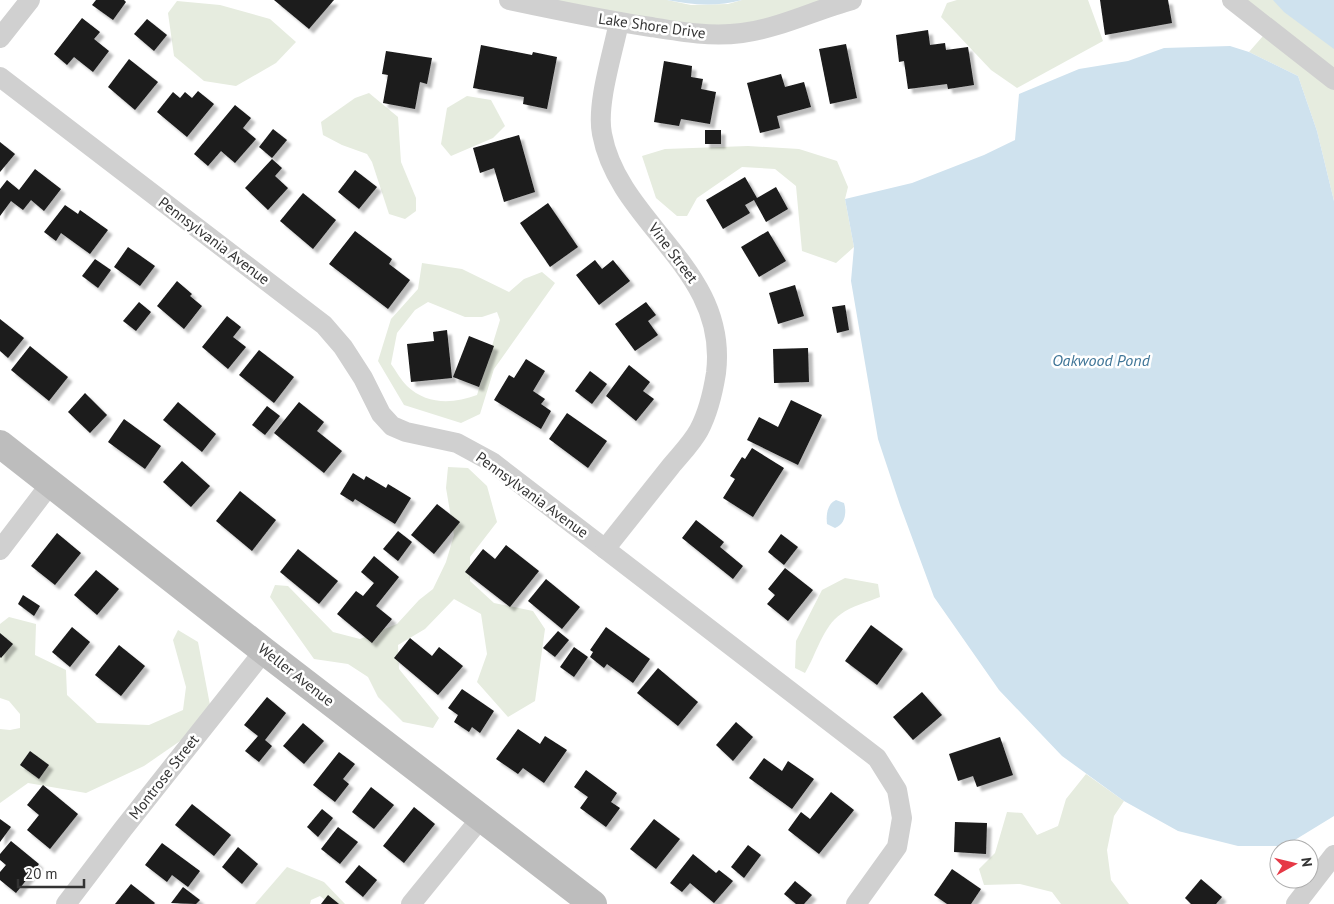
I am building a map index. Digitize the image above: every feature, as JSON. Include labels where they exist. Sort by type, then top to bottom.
[{"type":"street","points":[[0,38],[30,0]]},
{"type":"street","name":"Lake Shore Drive","points":[[509,0],[619,22],[698,34],[736,33],[774,25],[852,0]]},
{"type":"street","points":[[1232,0],[1334,80]]},
{"type":"street","name":"Vine Street","points":[[606,549],[699,431],[713,393],[717,361],[716,336],[710,314],[697,284],[620,183],[609,162],[602,132],[601,108],[619,22]]},
{"type":"street","name":"Pennsylvania Avenue","points":[[0,77],[324,325],[343,347],[381,414],[392,426],[406,432],[457,443],[492,462],[877,758],[897,790],[902,818],[897,847],[856,904]]},
{"type":"street","name":"Weller Avenue","points":[[0,444],[593,904]]},
{"type":"street","points":[[0,550],[51,483]]},
{"type":"street","name":"Montrose Street","points":[[66,904],[264,650]]},
{"type":"street","points":[[411,904],[481,818]]},
{"type":"street","points":[[1296,904],[1334,855]]},
{"type":"shaded area","points":[[537,0],[667,0],[691,5],[728,4],[742,0],[829,0],[766,21],[715,29]]},
{"type":"shaded area","points":[[957,0],[1088,0],[1103,41],[1017,88],[991,70],[941,17],[947,3]]},
{"type":"shaded area","points":[[1245,0],[1334,0],[1334,70]]},
{"type":"shaded area","points":[[177,1],[220,5],[270,19],[296,42],[276,63],[236,86],[204,81],[174,56],[168,13]]},
{"type":"shaded area","points":[[1263,36],[1334,88],[1334,201],[1317,131],[1298,76],[1249,52]]},
{"type":"shaded area","points":[[369,93],[398,117],[401,162],[416,198],[416,211],[405,219],[389,214],[372,162],[367,154],[342,145],[323,135],[321,122],[355,98]]},
{"type":"shaded area","points":[[467,96],[491,100],[505,126],[493,138],[451,156],[441,144],[447,108]]},
{"type":"shaded area","points":[[748,146],[799,149],[837,161],[848,187],[845,199],[854,247],[836,263],[802,251],[796,186],[775,169],[742,167],[697,198],[687,216],[677,216],[656,198],[642,156],[665,149]]},
{"type":"shaded area","points":[[422,263],[462,269],[509,292],[524,279],[542,272],[555,283],[494,369],[480,414],[461,423],[404,405],[378,361],[391,319],[418,289]],"holes":[[[428,302],[465,317],[482,317],[497,312],[500,320],[477,395],[450,401],[432,400],[423,397],[405,384],[391,364],[397,333],[415,310]]]},
{"type":"shaded area","points":[[448,467],[468,468],[487,486],[497,522],[470,557],[470,581],[494,603],[533,611],[545,629],[535,701],[508,717],[477,682],[487,654],[481,614],[454,599],[425,629],[398,645],[399,669],[439,718],[433,728],[403,722],[378,697],[368,677],[348,664],[314,659],[270,597],[275,585],[288,586],[333,632],[360,639],[397,624],[419,600],[433,589],[446,562],[454,535],[446,488]]},
{"type":"shaded area","points":[[845,578],[878,584],[880,597],[860,604],[835,619],[825,633],[805,673],[795,668],[796,641],[822,590]]},
{"type":"shaded area","points":[[9,617],[36,624],[35,655],[66,670],[67,695],[97,723],[149,725],[183,710],[186,687],[173,640],[178,630],[198,642],[210,705],[183,739],[144,766],[86,793],[28,783],[0,803],[0,729],[20,728],[20,714],[9,701],[0,698],[0,624]]},
{"type":"shaded area","points":[[1086,774],[1124,801],[1114,816],[1107,850],[1111,880],[1129,904],[1061,904],[1052,892],[1020,884],[984,885],[979,869],[995,853],[1007,812],[1022,813],[1037,835],[1058,826],[1066,799]]},
{"type":"shaded area","points":[[287,867],[324,882],[345,904],[330,904],[320,896],[311,900],[310,904],[255,904]]},
{"type":"water","points":[[667,0],[742,0],[723,4],[704,4]]},
{"type":"water","points":[[1273,0],[1334,0],[1334,49],[1284,12]]},
{"type":"water","name":"Oakwood Pond","points":[[1230,46],[1249,52],[1298,76],[1317,131],[1334,201],[1334,816],[1296,839],[1269,839],[1269,846],[1238,846],[1178,831],[1124,801],[1062,756],[999,690],[934,597],[900,505],[878,439],[851,281],[854,247],[845,199],[912,183],[984,155],[1015,140],[1019,94],[1079,69],[1128,61],[1164,48]]},
{"type":"water","points":[[836,500],[844,503],[845,510],[843,521],[835,528],[827,524],[827,517],[829,507]]},
{"type":"building","points":[[96,0],[124,0],[126,2],[113,20],[92,5]]},
{"type":"building","points":[[274,0],[334,0],[309,29]]},
{"type":"building","points":[[1100,0],[1168,0],[1172,23],[1105,35]]},
{"type":"building","points":[[82,18],[100,32],[94,39],[109,51],[93,72],[74,57],[67,65],[54,54]]},
{"type":"building","points":[[147,19],[167,35],[154,51],[134,34]]},
{"type":"building","points":[[928,30],[930,45],[945,43],[946,50],[968,47],[974,85],[948,89],[947,84],[908,89],[904,61],[899,62],[896,35]]},
{"type":"building","points":[[846,44],[857,98],[830,104],[819,49]]},
{"type":"building","points":[[481,45],[532,55],[533,52],[557,57],[547,109],[523,104],[524,97],[473,88]]},
{"type":"building","points":[[386,51],[432,58],[427,84],[420,82],[415,109],[383,103],[388,75],[382,74]]},
{"type":"building","points":[[129,59],[158,82],[135,110],[108,87]]},
{"type":"building","points":[[664,61],[692,66],[691,77],[703,79],[701,89],[716,92],[710,124],[681,119],[679,126],[654,122]]},
{"type":"building","points":[[781,74],[785,87],[804,82],[811,107],[777,116],[780,128],[760,133],[747,83]]},
{"type":"building","points":[[198,91],[214,104],[187,137],[157,112],[173,92],[180,98],[185,92],[192,98]]},
{"type":"building","points":[[235,105],[251,118],[243,128],[256,139],[235,163],[221,151],[208,166],[194,154]]},
{"type":"building","points":[[273,129],[287,140],[272,158],[259,147]]},
{"type":"building","points":[[705,130],[721,130],[721,144],[705,144]]},
{"type":"building","points":[[519,135],[535,192],[504,202],[494,168],[480,173],[473,148]]},
{"type":"building","points":[[0,142],[15,154],[0,172]]},
{"type":"building","points":[[272,159],[282,168],[275,176],[288,188],[268,210],[245,188]]},
{"type":"building","points":[[35,169],[61,189],[44,211],[31,200],[23,210],[11,201],[0,216],[0,189],[7,180],[19,190]]},
{"type":"building","points":[[355,170],[377,187],[359,209],[338,192]]},
{"type":"building","points":[[745,177],[757,198],[776,187],[788,209],[766,222],[754,200],[745,205],[750,213],[723,229],[706,200]]},
{"type":"building","points":[[303,193],[336,220],[313,249],[280,221]]},
{"type":"building","points":[[548,203],[578,247],[550,267],[520,223]]},
{"type":"building","points":[[65,205],[78,214],[80,210],[108,230],[90,254],[61,233],[56,241],[44,232]]},
{"type":"building","points":[[355,231],[392,259],[389,264],[410,280],[388,309],[329,264]]},
{"type":"building","points":[[768,231],[786,261],[759,277],[741,247]]},
{"type":"building","points":[[128,247],[155,266],[140,286],[114,267]]},
{"type":"building","points":[[95,259],[111,270],[98,288],[82,276]]},
{"type":"building","points":[[595,260],[602,269],[613,260],[630,281],[599,305],[576,275]]},
{"type":"building","points":[[177,281],[202,306],[184,329],[157,306]]},
{"type":"building","points":[[795,285],[804,316],[778,324],[769,293]]},
{"type":"building","points":[[139,302],[151,312],[136,331],[123,321]]},
{"type":"building","points":[[646,302],[656,315],[648,321],[658,335],[635,351],[615,324]]},
{"type":"building","points":[[845,305],[849,330],[837,333],[832,307]]},
{"type":"building","points":[[227,316],[241,327],[233,337],[246,347],[228,369],[202,347]]},
{"type":"building","points":[[0,319],[24,338],[8,358],[0,351]]},
{"type":"building","points":[[447,330],[452,378],[411,382],[407,344],[434,341],[433,332]]},
{"type":"building","points":[[469,336],[494,346],[479,387],[453,377]]},
{"type":"building","points":[[30,346],[68,377],[49,401],[11,370]]},
{"type":"building","points":[[808,348],[809,382],[774,383],[773,349]]},
{"type":"building","points":[[259,350],[294,377],[274,403],[239,375]]},
{"type":"building","points":[[526,359],[545,371],[533,391],[545,399],[541,404],[551,411],[541,429],[494,400],[509,375],[514,378]]},
{"type":"building","points":[[629,365],[650,382],[643,391],[654,399],[636,421],[606,396]]},
{"type":"building","points":[[590,371],[607,384],[592,404],[575,391]]},
{"type":"building","points":[[85,393],[107,415],[90,433],[68,412]]},
{"type":"building","points":[[791,400],[822,415],[798,465],[747,440],[759,417],[778,427]]},
{"type":"building","points":[[178,402],[216,434],[202,452],[163,420]]},
{"type":"building","points":[[299,402],[324,422],[317,431],[342,451],[324,473],[274,433]]},
{"type":"building","points":[[267,406],[280,416],[265,435],[252,425]]},
{"type":"building","points":[[567,413],[607,441],[588,468],[549,439]]},
{"type":"building","points":[[124,419],[161,446],[145,469],[108,442]]},
{"type":"building","points":[[752,448],[784,468],[753,517],[723,498],[735,479],[730,476],[742,457],[745,459]]},
{"type":"building","points":[[182,461],[210,486],[191,507],[163,482]]},
{"type":"building","points":[[353,473],[364,480],[366,476],[386,488],[388,484],[411,498],[395,524],[355,499],[353,502],[340,494]]},
{"type":"building","points":[[240,491],[276,520],[252,551],[216,521]]},
{"type":"building","points":[[437,504],[460,522],[434,554],[411,535]]},
{"type":"building","points":[[696,520],[724,542],[720,547],[743,566],[733,579],[682,538]]},
{"type":"building","points":[[398,531],[412,542],[398,561],[383,549]]},
{"type":"building","points":[[57,533],[81,553],[55,585],[31,566]]},
{"type":"building","points":[[781,534],[798,547],[784,565],[768,552]]},
{"type":"building","points":[[506,545],[539,571],[510,607],[465,572],[483,549],[495,559]]},
{"type":"building","points":[[298,549],[338,581],[319,604],[280,572]]},
{"type":"building","points":[[374,556],[399,577],[376,606],[392,619],[372,643],[337,614],[356,591],[363,596],[374,583],[361,572]]},
{"type":"building","points":[[785,568],[813,590],[788,621],[767,604],[775,595],[768,589]]},
{"type":"building","points":[[96,570],[119,589],[97,615],[74,595]]},
{"type":"building","points":[[546,579],[580,607],[562,629],[528,601]]},
{"type":"building","points":[[23,595],[40,606],[34,616],[18,604]]},
{"type":"building","points":[[871,625],[903,649],[877,685],[845,661]]},
{"type":"building","points":[[72,627],[90,642],[70,667],[52,652]]},
{"type":"building","points":[[606,627],[650,659],[633,683],[607,664],[604,668],[590,657],[593,652],[590,650]]},
{"type":"building","points":[[558,631],[569,640],[555,657],[543,648]]},
{"type":"building","points":[[0,633],[13,644],[1,658],[0,657]]},
{"type":"building","points":[[410,638],[432,656],[439,647],[463,666],[438,695],[394,658]]},
{"type":"building","points":[[119,645],[145,666],[121,696],[95,675]]},
{"type":"building","points":[[574,647],[588,657],[574,677],[560,667]]},
{"type":"building","points":[[658,668],[698,702],[678,726],[637,693]]},
{"type":"building","points":[[462,689],[494,711],[480,733],[472,727],[469,732],[454,722],[458,715],[448,708]]},
{"type":"building","points":[[922,692],[942,715],[913,740],[893,717]]},
{"type":"building","points":[[267,697],[286,713],[265,740],[272,746],[259,762],[245,751],[258,736],[244,725]]},
{"type":"building","points":[[736,722],[753,737],[733,761],[716,745]]},
{"type":"building","points":[[303,723],[324,741],[304,764],[283,746]]},
{"type":"building","points":[[518,729],[540,744],[545,736],[567,750],[544,783],[523,768],[518,774],[496,759]]},
{"type":"building","points":[[1000,737],[1013,775],[977,787],[973,776],[958,781],[949,754]]},
{"type":"building","points":[[30,751],[49,765],[39,779],[20,765]]},
{"type":"building","points":[[339,752],[355,764],[343,779],[349,784],[335,802],[313,785]]},
{"type":"building","points":[[764,758],[782,771],[788,761],[814,779],[792,809],[749,778]]},
{"type":"building","points":[[586,770],[617,793],[611,802],[620,808],[606,827],[580,808],[588,797],[574,787]]},
{"type":"building","points":[[43,785],[78,814],[50,849],[27,830],[39,815],[27,805]]},
{"type":"building","points":[[371,787],[394,805],[374,829],[352,812]]},
{"type":"building","points":[[831,792],[854,810],[819,854],[788,830],[801,812],[810,819]]},
{"type":"building","points":[[192,804],[231,835],[214,856],[175,825]]},
{"type":"building","points":[[414,807],[435,824],[404,863],[383,846]]},
{"type":"building","points":[[322,809],[333,818],[318,837],[307,827]]},
{"type":"building","points":[[0,819],[11,827],[0,842]]},
{"type":"building","points":[[654,819],[680,839],[656,869],[630,849]]},
{"type":"building","points":[[955,822],[987,823],[986,854],[954,852]]},
{"type":"building","points":[[338,827],[358,842],[340,864],[321,849]]},
{"type":"building","points":[[11,841],[39,864],[16,893],[0,880],[0,872],[6,865],[0,860],[0,854]]},
{"type":"building","points":[[162,843],[200,871],[188,887],[172,875],[167,882],[145,865]]},
{"type":"building","points":[[748,845],[761,855],[744,878],[731,867]]},
{"type":"building","points":[[238,847],[258,864],[242,884],[222,867]]},
{"type":"building","points":[[693,854],[716,873],[719,870],[733,881],[714,903],[690,883],[682,892],[670,883]]},
{"type":"building","points":[[359,865],[377,880],[363,897],[345,882]]},
{"type":"building","points":[[952,869],[981,889],[971,904],[947,904],[934,895]]},
{"type":"building","points":[[1201,879],[1222,897],[1216,904],[1191,904],[1185,898]]},
{"type":"building","points":[[795,881],[812,895],[804,904],[796,904],[784,894]]},
{"type":"building","points":[[131,884],[155,903],[115,904]]},
{"type":"building","points":[[183,887],[200,900],[196,904],[171,903]]},
{"type":"building","points":[[328,895],[339,904],[321,904]]}]
